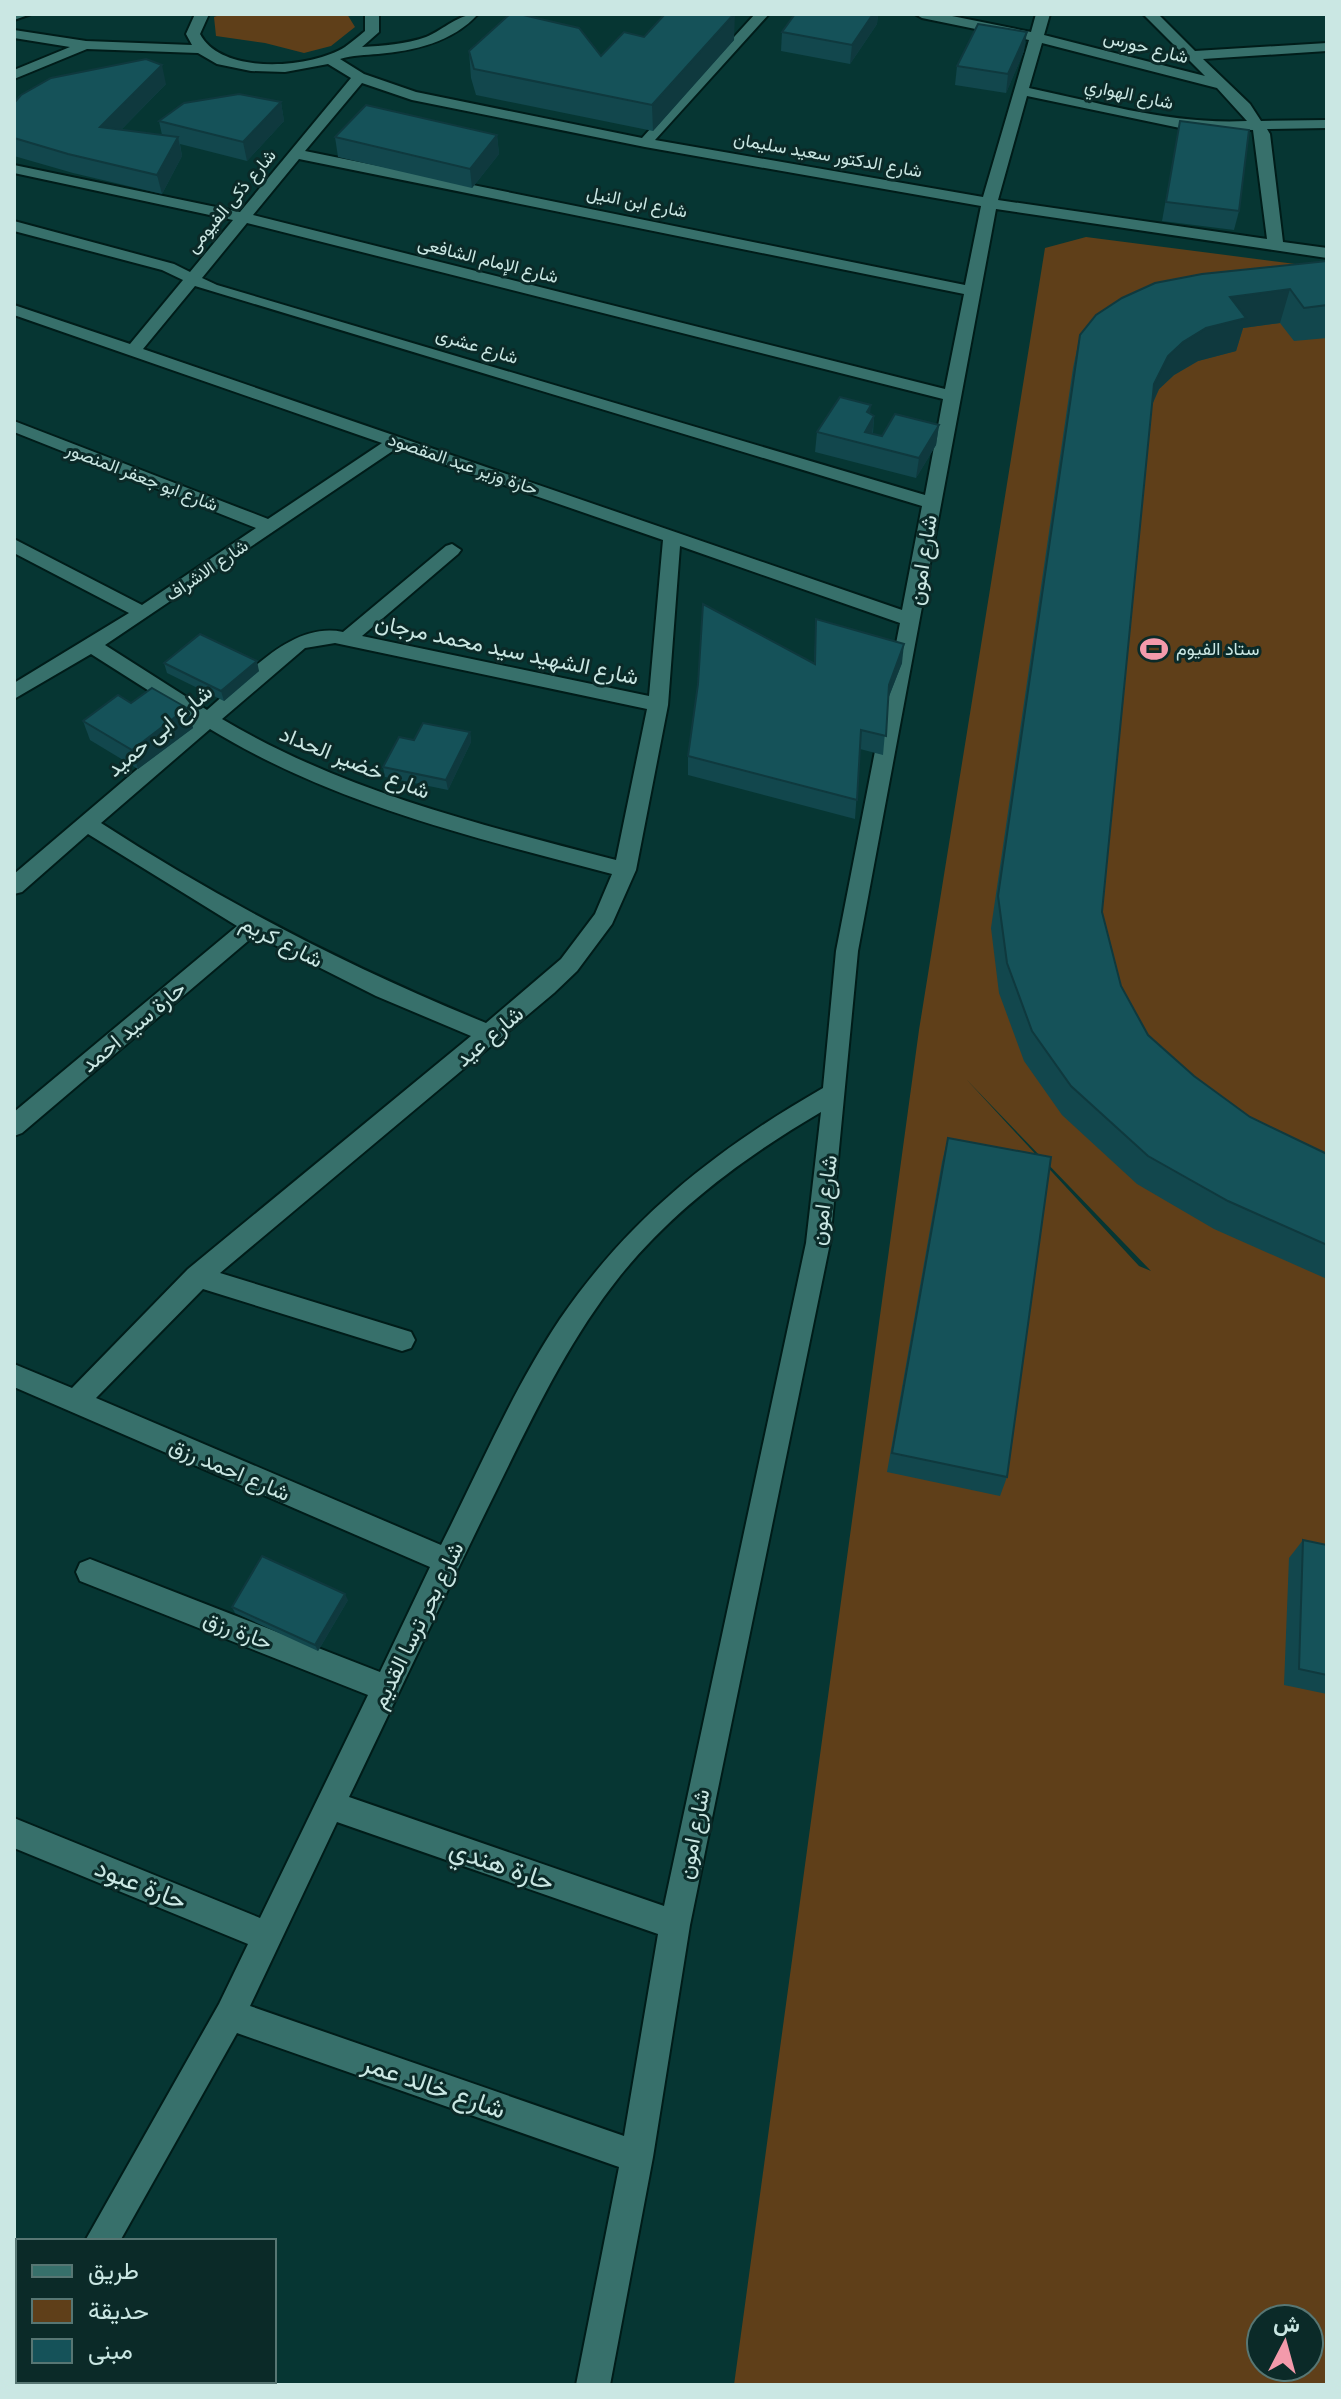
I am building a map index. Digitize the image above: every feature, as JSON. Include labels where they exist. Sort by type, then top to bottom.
[{"type":"street","points":[[14,16],[24,14]]},
{"type":"street","points":[[202,14],[193,30],[201,49],[224,62],[257,69],[282,70],[332,60],[351,52],[418,43],[453,29],[471,14]]},
{"type":"street","points":[[351,52],[372,32],[372,14]]},
{"type":"street","points":[[645,143],[762,14]]},
{"type":"street","name":"شارع حورس","points":[[922,14],[1039,26],[1220,84]]},
{"type":"street","points":[[1150,14],[1257,123],[1267,145],[1276,247]]},
{"type":"street","name":"شارع امون","points":[[593,2385],[637,2157],[675,1925],[818,1243],[847,951],[912,620],[951,396],[989,203],[1039,26]]},
{"type":"street","points":[[14,34],[86,45],[201,49]]},
{"type":"street","points":[[14,75],[86,45]]},
{"type":"street","points":[[1193,55],[1327,47]]},
{"type":"street","name":"شارع الدكتور سعيد سليمان","points":[[332,60],[359,77],[412,96],[645,143],[989,203],[1327,253]]},
{"type":"street","name":"شارع ذكى الفيومى","points":[[134,350],[359,77]]},
{"type":"street","name":"شارع الهواري","points":[[1020,90],[1189,125],[1327,124]]},
{"type":"street","name":"شارع ابن النيل","points":[[296,154],[971,291]]},
{"type":"street","name":"شارع الإمام الشافعى","points":[[14,169],[242,218],[951,396]]},
{"type":"street","name":"شارع عشرى","points":[[14,226],[168,267],[222,291],[931,503]]},
{"type":"street","name":"حارة وزير عبد المقصود","points":[[14,310],[912,620]]},
{"type":"street","name":"شارع ابو جعفر المنصور","points":[[14,426],[271,527]]},
{"type":"street","name":"شارع الاشراف","points":[[14,692],[143,613],[396,441]]},
{"type":"street","name":"شارع عيد","points":[[74,1403],[197,1277],[278,1206],[546,987],[578,954],[604,918],[625,870],[658,705],[672,537]]},
{"type":"street","points":[[14,545],[143,613]]},
{"type":"street","points":[[346,640],[452,550]]},
{"type":"street","name":"شارع ابى حميد","points":[[14,886],[298,643],[322,636],[346,640]]},
{"type":"street","name":"شارع الشهيد سيد محمد مرجان","points":[[346,640],[658,705]]},
{"type":"street","name":"شارع خضير الحداد","points":[[91,645],[256,748],[363,796],[422,816],[625,870]]},
{"type":"street","name":"شارع كريم","points":[[86,823],[251,926],[393,995],[491,1035]]},
{"type":"street","name":"حارة سيد احمد","points":[[14,1126],[251,926]]},
{"type":"street","name":"شارع بحر ترسا القديم","points":[[103,2239],[230,2015],[447,1561],[530,1395],[568,1328],[612,1268],[662,1215],[716,1168],[774,1128],[835,1093]]},
{"type":"street","points":[[197,1277],[402,1340]]},
{"type":"street","name":"شارع احمد رزق","points":[[14,1375],[447,1561]]},
{"type":"street","name":"حارة رزق","points":[[90,1572],[386,1688]]},
{"type":"street","name":"حارة هندي","points":[[330,1805],[675,1925]]},
{"type":"street","name":"حارة عبود","points":[[14,1833],[267,1936]]},
{"type":"street","name":"شارع خالد عمر","points":[[230,2015],[637,2157]]},
{"type":"green space","points":[[222,14],[347,14],[355,27],[331,46],[304,53],[265,43],[216,36],[214,17]]},
{"type":"green space","points":[[1086,237],[1327,268],[1327,2385],[734,2385],[919,1030],[1045,248]],"holes":[[[966,1079],[1151,1271],[1139,1266]]]},
{"type":"building","points":[[510,14],[579,28],[601,56],[624,32],[644,37],[665,14],[734,14],[652,105],[474,69],[469,51]]},
{"type":"building","points":[[795,14],[873,14],[852,45],[782,32]]},
{"type":"building","points":[[978,24],[1027,32],[1008,74],[957,66]]},
{"type":"building","points":[[146,59],[162,65],[100,127],[178,137],[157,175],[14,138],[14,103],[21,95],[51,78]]},
{"type":"building","points":[[239,94],[281,102],[243,142],[159,121],[184,103]]},
{"type":"building","points":[[366,105],[497,135],[470,169],[335,137]]},
{"type":"building","points":[[1180,121],[1249,130],[1239,211],[1166,202]]},
{"type":"building","points":[[1327,261],[1327,305],[1304,308],[1290,289],[1230,297],[1246,318],[1206,328],[1183,342],[1168,356],[1154,384],[1102,912],[1121,986],[1148,1035],[1194,1076],[1250,1117],[1327,1154],[1327,1245],[1228,1201],[1148,1156],[1071,1086],[1032,1031],[1007,963],[998,896],[1080,335],[1096,315],[1122,298],[1155,283],[1202,274]]},
{"type":"building","points":[[840,397],[871,405],[867,412],[874,416],[865,432],[882,436],[895,414],[939,425],[919,458],[817,432]]},
{"type":"building","points":[[703,604],[815,664],[816,619],[904,644],[889,685],[886,736],[861,730],[857,800],[688,756],[698,684]]},
{"type":"building","points":[[200,634],[257,661],[221,691],[164,663]]},
{"type":"building","points":[[152,688],[187,708],[132,750],[83,721],[118,695],[131,703]]},
{"type":"building","points":[[423,723],[470,732],[446,780],[383,767],[399,737],[414,740]]},
{"type":"building","points":[[948,1138],[1051,1157],[1007,1477],[892,1453]]},
{"type":"building","points":[[1303,1540],[1327,1545],[1327,1675],[1299,1669]]},
{"type":"building","points":[[262,1556],[345,1594],[315,1645],[232,1607]]},
{"type":"place","name":"ستاد الفيوم","points":[[1154,649]]}]
